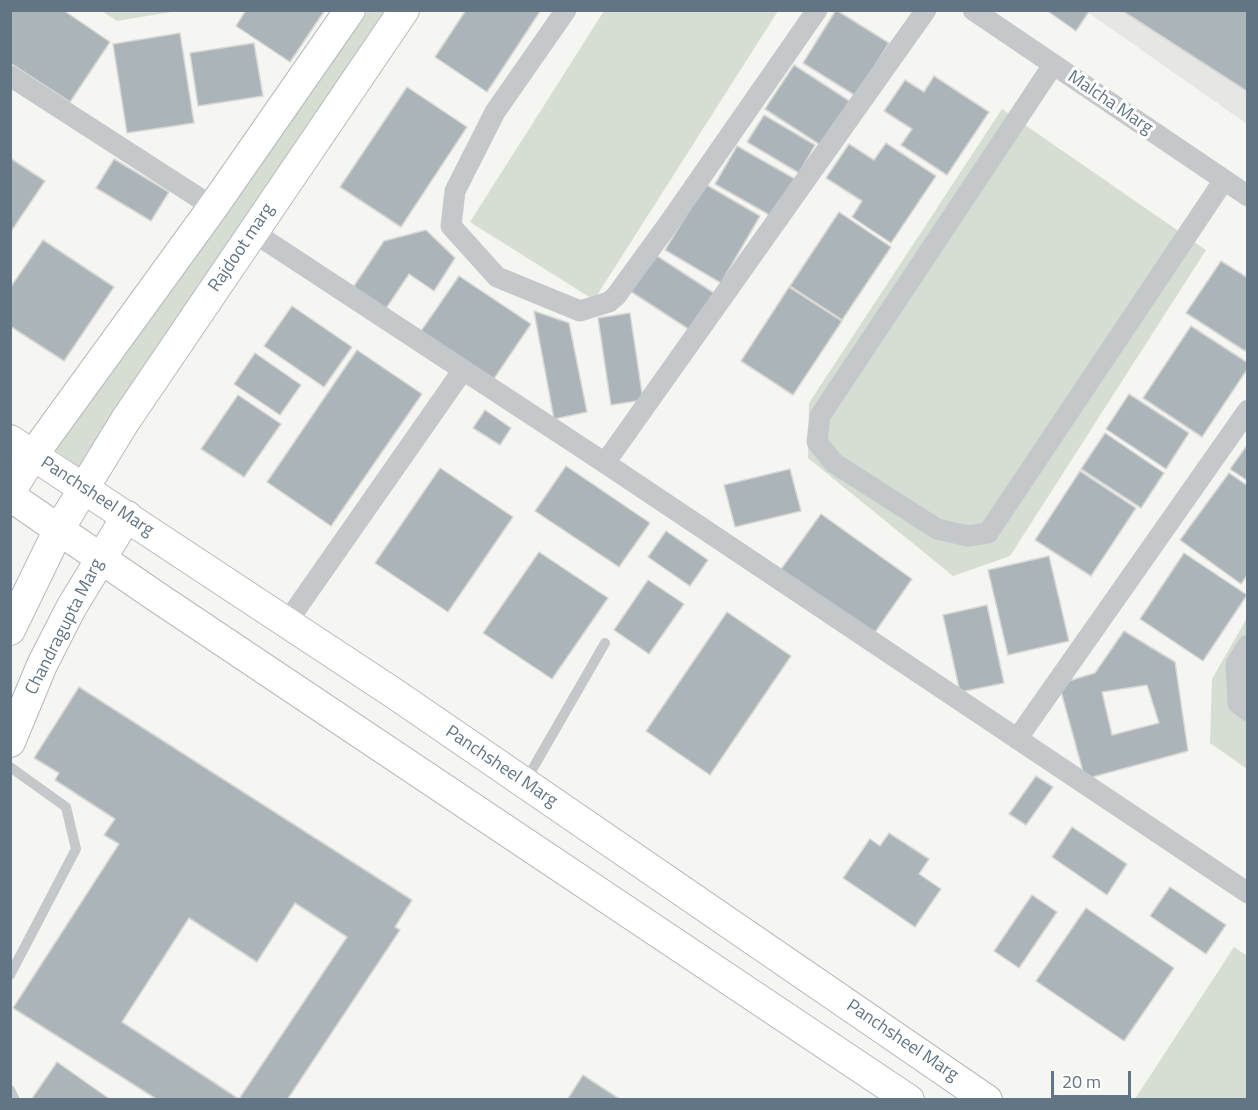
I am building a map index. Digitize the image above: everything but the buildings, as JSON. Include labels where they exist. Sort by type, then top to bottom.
[{"type":"main road","points":[[350,10],[213,207],[22,447],[10,494],[100,558],[909,1100]]},
{"type":"main road","name":"Rajdoot marg","points":[[84,488],[132,411],[404,10]]},
{"type":"main road","name":"Panchsheel Marg","points":[[22,447],[525,783],[987,1100]]},
{"type":"main road","points":[[10,630],[58,529],[84,488]]},
{"type":"main road","name":"Chandragupta Marg","points":[[10,742],[42,665],[71,608],[127,516]]},
{"type":"street","points":[[566,10],[495,112],[455,191],[451,226],[497,277],[580,311],[609,302],[616,296],[817,10]]},
{"type":"street","points":[[605,464],[926,10]]},
{"type":"street","name":"Malcha Marg","points":[[973,10],[1248,196]]},
{"type":"street","points":[[1053,64],[820,416],[817,442],[834,463],[937,529],[968,536],[988,533],[1224,180]]},
{"type":"street","points":[[10,76],[213,207]]},
{"type":"street","points":[[253,232],[1248,893]]},
{"type":"street","points":[[287,622],[463,370]]},
{"type":"street","points":[[1017,739],[1248,410]]},
{"type":"street","points":[[1248,645],[1236,664],[1238,703],[1248,711]]},
{"type":"lane","points":[[525,783],[605,643]]},
{"type":"lane","points":[[10,767],[66,807],[76,849],[10,975]]},
{"type":"lane","points":[[10,1090],[15,1100]]},
{"type":"shaded area","points":[[102,11],[177,11],[117,21]]},
{"type":"shaded area","points":[[358,11],[396,11],[81,468],[55,450]]},
{"type":"shaded area","points":[[604,11],[778,11],[594,300],[470,222]]},
{"type":"shaded area","points":[[1086,11],[1247,11],[1247,124]]},
{"type":"shaded area","points":[[1002,109],[1206,250],[1010,556],[953,576],[808,458],[809,403]]},
{"type":"shaded area","points":[[1247,618],[1247,769],[1210,743],[1212,679]]},
{"type":"shaded area","points":[[1234,947],[1247,956],[1247,1099],[1135,1099]]}]
